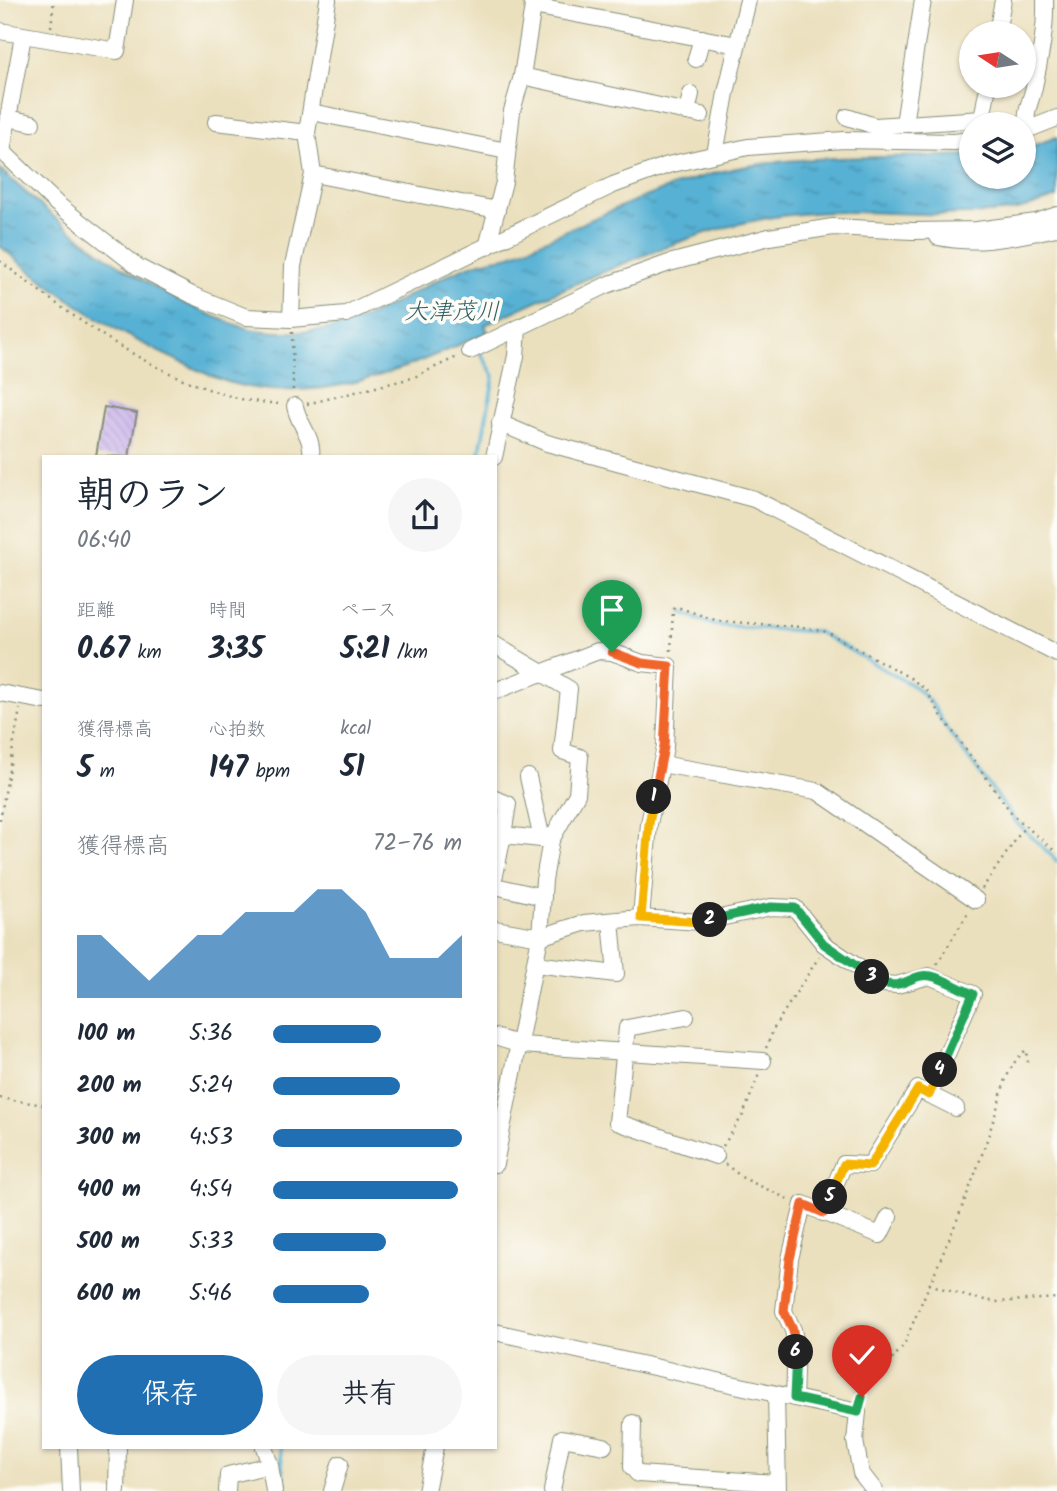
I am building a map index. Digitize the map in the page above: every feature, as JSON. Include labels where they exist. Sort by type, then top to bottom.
[{"type":"street","points":[[0,31],[117,51],[125,0]]},
{"type":"street","points":[[291,323],[293,266],[313,174],[307,133],[328,0]]},
{"type":"street","points":[[715,154],[748,0]]},
{"type":"street","points":[[904,124],[923,0]]},
{"type":"street","points":[[999,21],[1003,0]]},
{"type":"street","points":[[1026,112],[1033,92],[1046,26],[1045,0]]},
{"type":"street","points":[[487,247],[503,182],[512,111],[522,76],[532,3],[737,45]]},
{"type":"street","points":[[23,36],[1,150],[57,205],[138,267],[192,295],[246,317],[291,323],[346,314],[613,185],[668,165],[748,147],[844,140],[959,141]]},
{"type":"street","points":[[696,59],[702,38]]},
{"type":"street","points":[[1040,59],[1057,60]]},
{"type":"street","points":[[522,76],[694,114],[691,94]]},
{"type":"street","points":[[847,117],[875,126],[982,119],[986,98]]},
{"type":"street","points":[[311,112],[507,150]]},
{"type":"street","points":[[8,118],[32,123]]},
{"type":"street","points":[[1036,126],[1057,118]]},
{"type":"street","points":[[216,122],[244,119],[307,133]]},
{"type":"street","points":[[313,174],[496,210]]},
{"type":"street","points":[[470,351],[607,285],[669,263],[756,240],[833,227],[912,231],[977,230],[1036,222],[1057,215]]},
{"type":"street","points":[[912,231],[957,241],[979,242],[1057,228]]},
{"type":"street","points":[[494,455],[516,356],[518,329]]},
{"type":"street","points":[[294,403],[297,416],[309,435],[311,455]]},
{"type":"street","points":[[500,423],[547,443],[754,499],[1057,654]]},
{"type":"street","points":[[497,646],[569,689],[562,751],[580,757],[577,794],[546,840]]},
{"type":"street","points":[[497,690],[598,651],[612,652],[642,663],[669,666],[664,747],[649,824],[641,918]]},
{"type":"street","points":[[0,693],[42,701]]},
{"type":"street","points":[[661,764],[817,791],[976,900]]},
{"type":"street","points":[[497,1155],[521,1045],[540,937],[546,840],[528,777]]},
{"type":"street","points":[[497,800],[508,804],[497,865]]},
{"type":"street","points":[[503,835],[546,840]]},
{"type":"street","points":[[497,886],[543,897]]},
{"type":"street","points":[[497,929],[540,937],[584,923],[641,918],[701,922],[771,907],[795,908],[824,944],[883,984],[897,985],[929,976],[973,994],[929,1095]]},
{"type":"street","points":[[535,964],[616,974],[611,921]]},
{"type":"street","points":[[686,1017],[627,1028],[617,1122],[716,1156]]},
{"type":"street","points":[[497,1038],[521,1045],[763,1061]]},
{"type":"street","points":[[824,1213],[844,1164],[870,1166],[918,1089],[956,1108]]},
{"type":"street","points":[[794,1398],[796,1345],[793,1330],[784,1311],[790,1259],[803,1204],[880,1235],[889,1217]]},
{"type":"street","points":[[497,1332],[858,1412],[855,1441],[861,1473],[875,1491]]},
{"type":"street","points":[[633,1423],[632,1467],[638,1474],[777,1487],[776,1394]]},
{"type":"street","points":[[552,1491],[562,1438],[604,1446]]},
{"type":"street","points":[[69,1449],[71,1491]]},
{"type":"street","points":[[117,1491],[118,1449]]},
{"type":"street","points":[[265,1449],[274,1491]]},
{"type":"street","points":[[426,1491],[435,1449]]},
{"type":"street","points":[[226,1491],[228,1475],[270,1465]]},
{"type":"street","points":[[332,1491],[340,1465]]},
{"type":"path","points":[[49,40],[54,0]]},
{"type":"path","points":[[0,261],[50,300],[129,353],[175,375],[242,399],[316,404],[377,385],[412,378],[470,351]]},
{"type":"path","points":[[291,323],[294,403]]},
{"type":"path","points":[[669,666],[673,609],[677,607],[718,621],[802,627],[827,632],[912,679],[926,690],[1013,815],[1057,853]]},
{"type":"path","points":[[0,820],[22,696]]},
{"type":"path","points":[[858,1412],[862,1397],[875,1378],[904,1345],[966,1198],[994,1119],[1001,1089],[1018,1056],[1026,1050],[1028,1063]]},
{"type":"path","points":[[0,1098],[42,1105]]},
{"type":"path","points":[[716,1156],[743,1178],[803,1204]]},
{"type":"path","points":[[929,1284],[969,1297],[996,1302],[1057,1298]]},
{"type":"water","name":"大津茂川","points":[[1057,137],[1057,197],[1037,204],[989,213],[826,212],[776,217],[732,226],[667,246],[572,285],[485,325],[488,332],[424,360],[357,382],[312,389],[255,388],[231,383],[199,370],[134,339],[87,311],[0,246],[0,169],[92,246],[168,295],[216,317],[255,330],[312,331],[345,325],[464,268],[506,257],[635,201],[715,173],[746,166],[810,159],[959,155],[959,189],[1036,189],[1036,145]]},
{"type":"building","points":[[104,407],[137,413],[129,455],[96,455]]},
{"type":"waterway","points":[[479,455],[494,376],[480,352]]},
{"type":"waterway","points":[[681,612],[714,625],[818,632],[915,687],[932,704],[946,728],[1017,823],[1057,861]]},
{"type":"waterway","points":[[280,1449],[285,1491]]},
{"type":"route","points":[[612,652],[642,663],[669,666],[664,747],[649,824],[641,918],[701,922],[771,907],[795,908],[824,944],[883,984],[897,985],[929,976],[973,994],[929,1095],[918,1089],[870,1166],[844,1164],[824,1213],[803,1204],[790,1259],[784,1311],[793,1330],[796,1345],[794,1398],[858,1412],[862,1397]]}]
